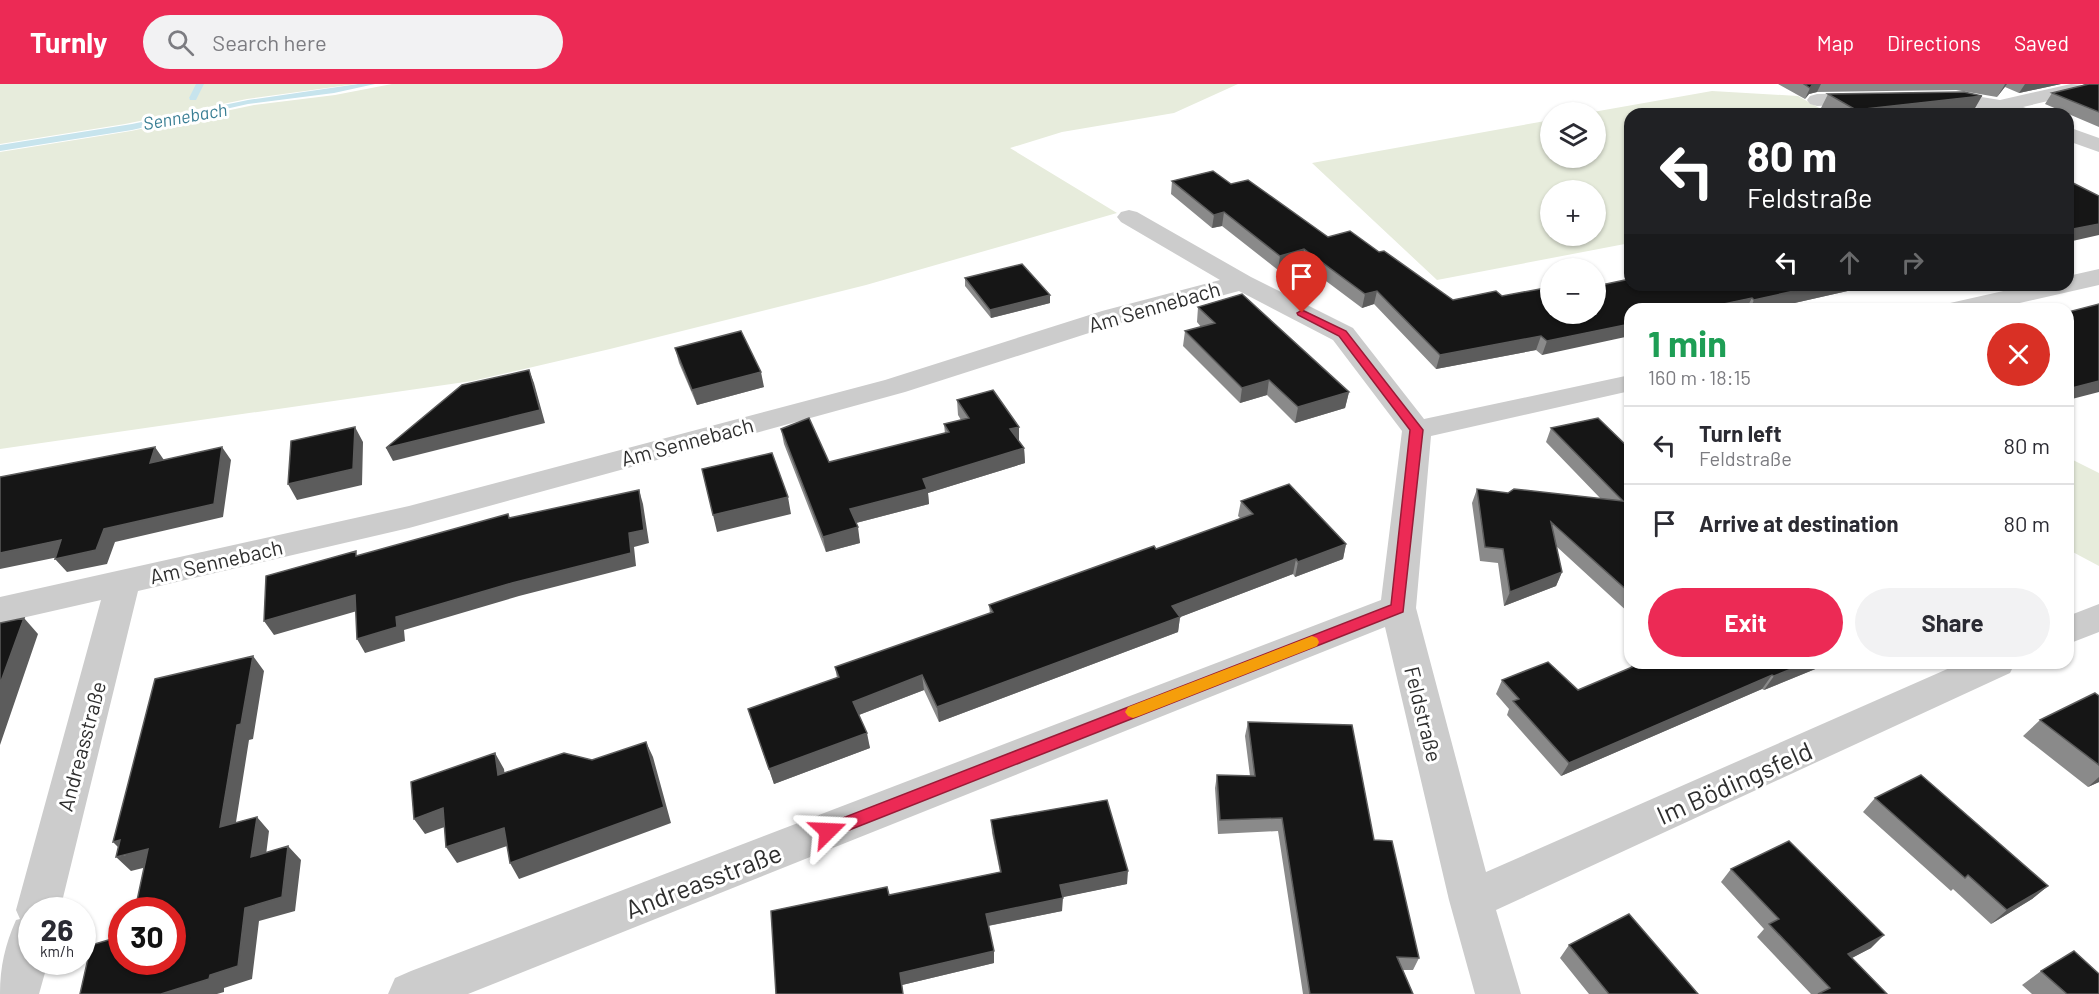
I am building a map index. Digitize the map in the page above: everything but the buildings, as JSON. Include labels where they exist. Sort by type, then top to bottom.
[{"type":"street","points":[[2001,106],[2023,99],[2075,89]]},
{"type":"street","points":[[1910,98],[1956,98],[2007,108]]},
{"type":"street","points":[[1817,100],[1887,99]]},
{"type":"street","points":[[2074,136],[2099,146]]},
{"type":"street","name":"Am Sennebach","points":[[1129,217],[1242,282]]},
{"type":"street","points":[[2074,283],[2099,277]]},
{"type":"street","points":[[1242,282],[1342,334],[1417,430],[1624,383]]},
{"type":"street","name":"Am Sennebach","points":[[0,610],[409,517],[895,386],[1111,317],[1242,282]]},
{"type":"street","points":[[1986,303],[2039,291]]},
{"type":"street","name":"Feldstraße","points":[[1417,430],[1398,608],[1471,900],[1498,994]]},
{"type":"street","name":"Andreasstraße","points":[[41,897],[123,582]]},
{"type":"street","name":"Andreasstraße","points":[[411,994],[1398,608]]},
{"type":"street","points":[[2074,628],[2099,617]]},
{"type":"street","name":"Im Bödingsfeld","points":[[1471,900],[1984,669]]},
{"type":"street","points":[[16,994],[21,975]]},
{"type":"green space","points":[[0,84],[197,84],[189,99],[196,98],[203,84],[356,84],[247,99],[125,124],[0,144]]},
{"type":"green space","points":[[392,84],[1238,84],[1174,113],[1062,132],[1010,148],[1117,213],[866,285],[472,381],[0,449],[0,152],[131,131],[254,105],[335,95]]},
{"type":"green space","points":[[1712,91],[1798,96],[1819,108],[1624,108],[1624,244],[1552,258],[1540,258],[1540,260],[1437,280],[1312,163],[1540,122],[1540,168],[1606,168],[1606,110]]},
{"type":"green space","points":[[2074,460],[2099,473],[2099,566],[2074,553]]},
{"type":"waterway","points":[[193,98],[200,84]]},
{"type":"waterway","name":"Sennebach","points":[[0,148],[132,127],[248,102],[371,84]]},
{"type":"slow traffic","points":[[1133,712],[1312,642]]},
{"type":"route","points":[[828,831],[1398,608],[1417,430],[1342,334],[1302,313]]}]
